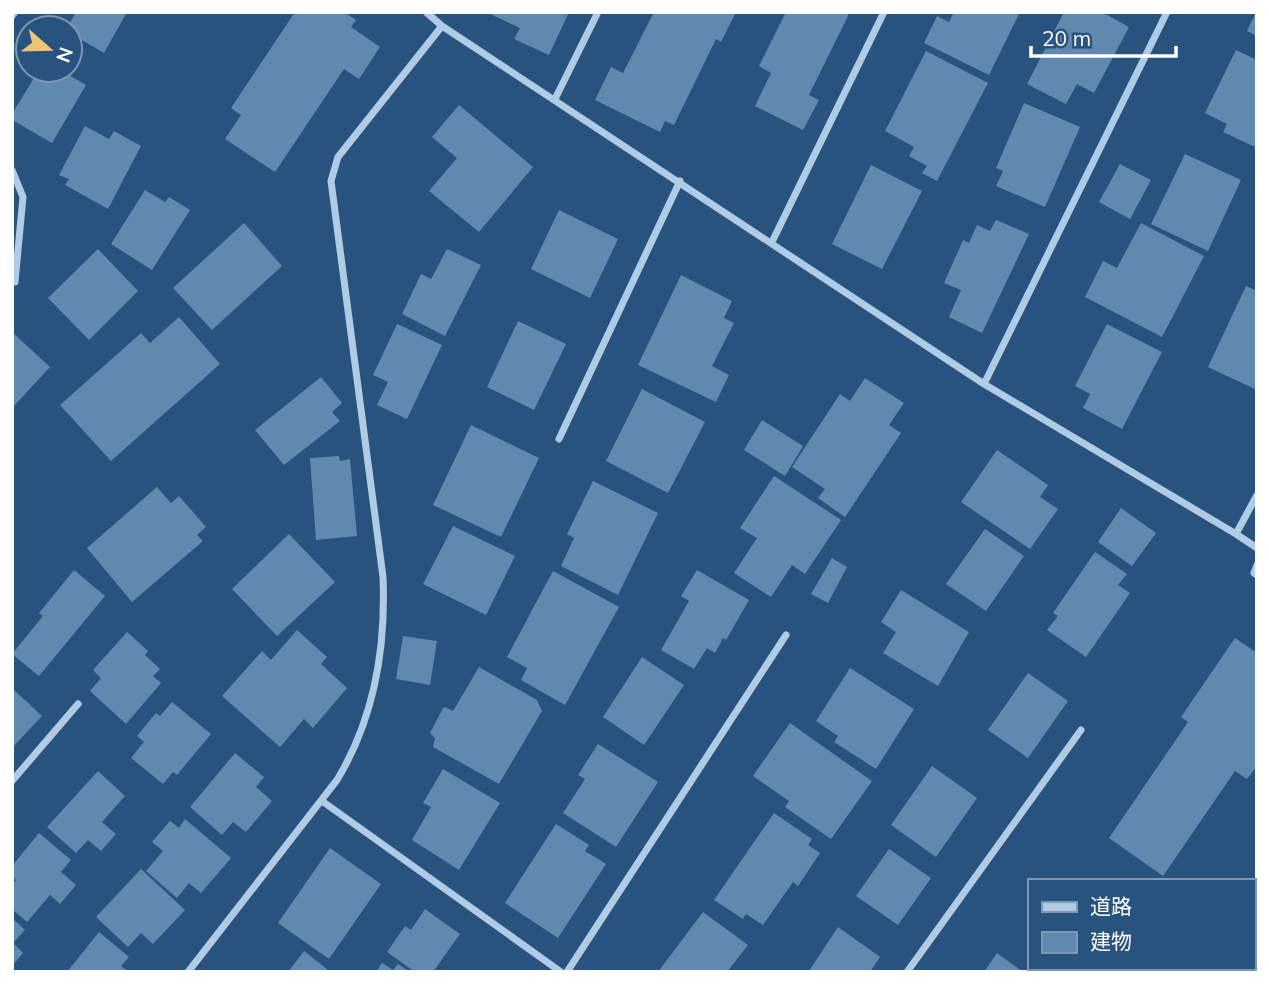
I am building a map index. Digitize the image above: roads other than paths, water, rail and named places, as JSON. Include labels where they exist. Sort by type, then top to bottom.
[{"type":"street","points":[[426,12],[442,26],[984,384],[1257,548]]},
{"type":"street","points":[[555,99],[598,12]]},
{"type":"street","points":[[772,242],[884,12]]},
{"type":"street","points":[[984,384],[1167,12]]},
{"type":"street","points":[[188,972],[322,801],[353,755],[367,715],[383,637],[383,577],[331,181],[338,157],[442,26]]},
{"type":"street","points":[[12,170],[23,197],[15,282]]},
{"type":"street","points":[[559,439],[680,181]]},
{"type":"street","points":[[1237,534],[1257,495]]},
{"type":"street","points":[[1257,565],[1254,573],[1257,575]]},
{"type":"street","points":[[566,972],[786,635]]},
{"type":"street","points":[[12,781],[78,704]]},
{"type":"street","points":[[907,972],[1081,730]]},
{"type":"street","points":[[322,801],[561,972]]}]
